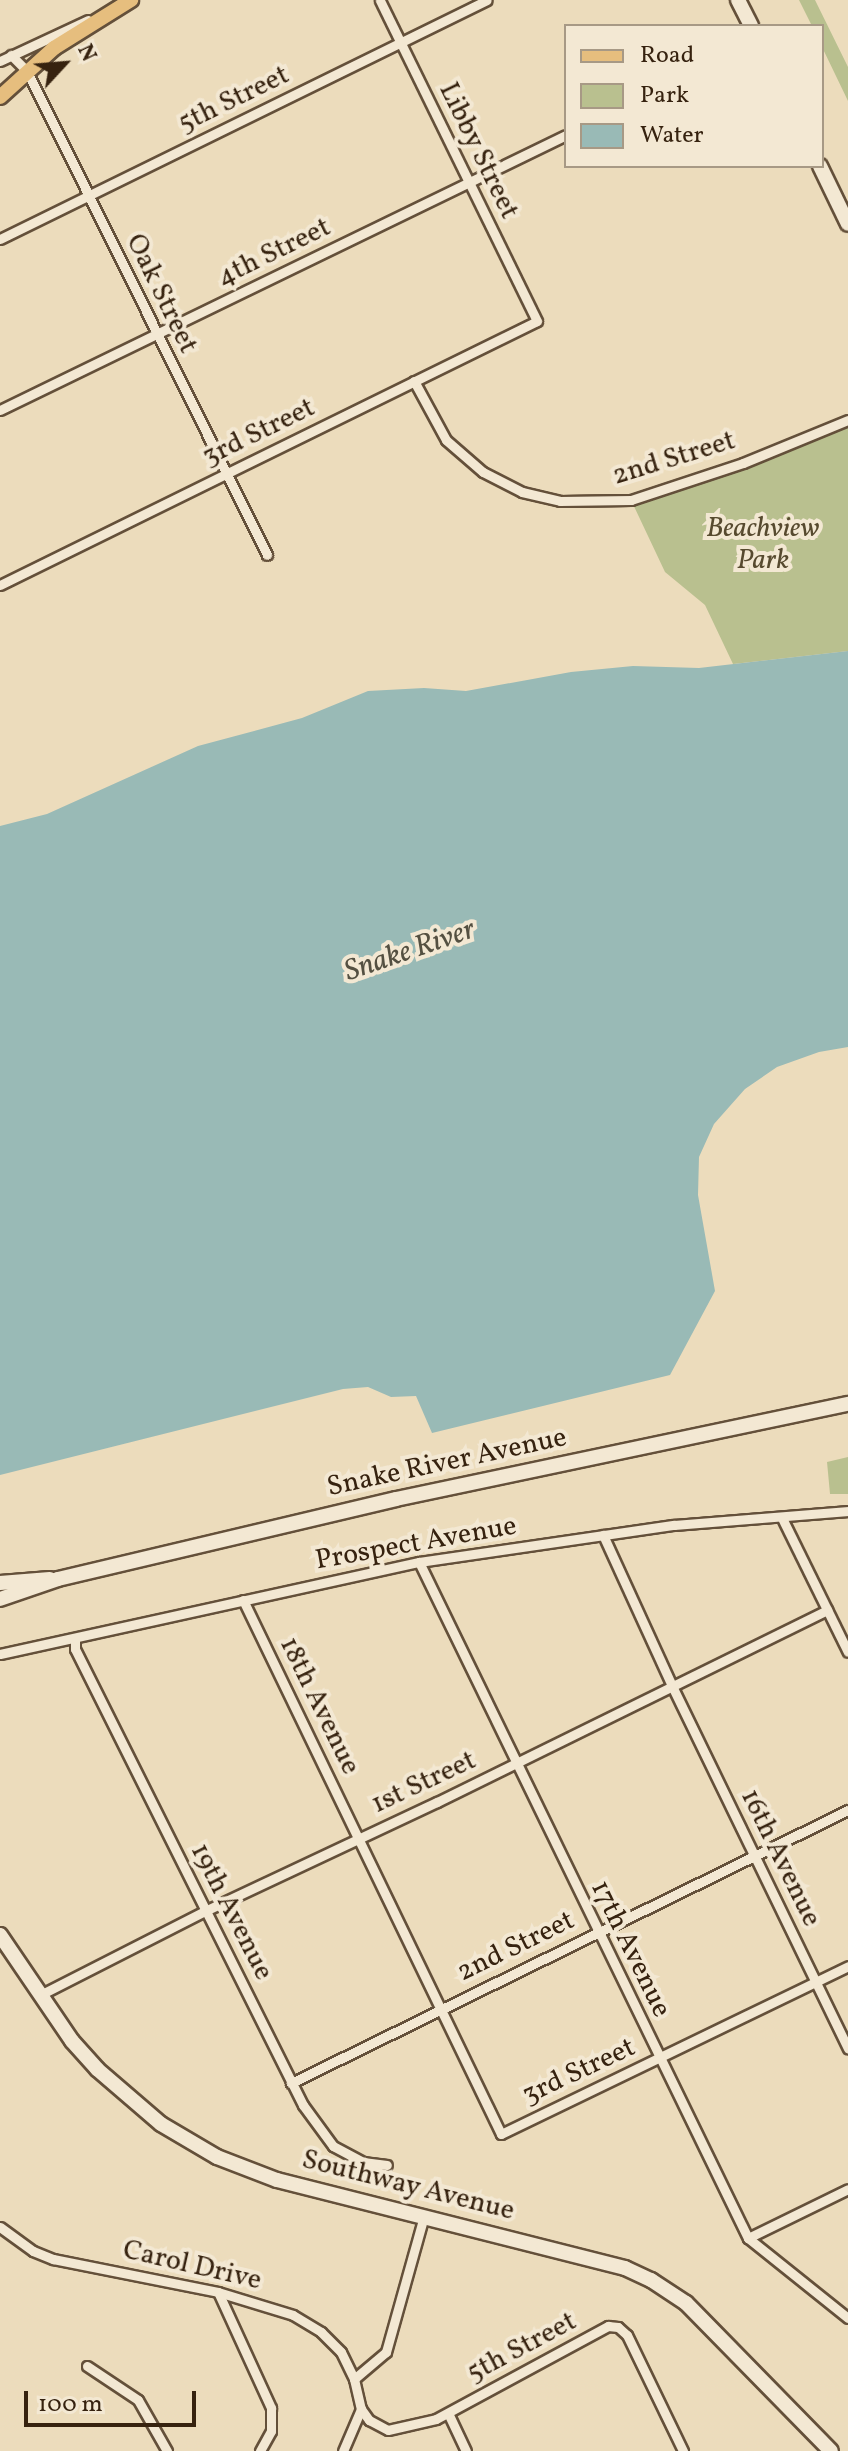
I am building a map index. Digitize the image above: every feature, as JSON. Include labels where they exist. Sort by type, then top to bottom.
[{"type":"main road","points":[[0,97],[27,71],[105,12],[131,0]]},
{"type":"main road","points":[[738,0],[750,24]]},
{"type":"main road","points":[[821,168],[848,224]]},
{"type":"main road","name":"Snake River Avenue","points":[[0,1599],[58,1579],[396,1499],[848,1404]]},
{"type":"main road","name":"Snake River Avenue","points":[[0,1583],[58,1579]]},
{"type":"main road","name":"Southway Avenue","points":[[0,1935],[40,1995],[97,2069],[149,2115],[192,2143],[277,2180],[625,2268],[651,2280],[686,2303],[831,2451]]},
{"type":"street","name":"Libby Street","points":[[380,0],[537,321]]},
{"type":"street","name":"5th Street","points":[[0,239],[487,0]]},
{"type":"street","points":[[0,61],[105,12]]},
{"type":"street","name":"Oak Street","points":[[11,55],[27,71],[267,555]]},
{"type":"street","name":"4th Street","points":[[0,410],[564,136]]},
{"type":"street","name":"3rd Street","points":[[0,585],[537,321]]},
{"type":"street","name":"2nd Street","points":[[414,381],[446,440],[483,472],[522,492],[560,501],[631,500],[743,463],[848,420]]},
{"type":"street","name":"Prospect Avenue","points":[[0,1654],[75,1640],[79,1634],[419,1562],[674,1525],[848,1511]]},
{"type":"street","points":[[782,1518],[848,1652]]},
{"type":"street","name":"16th Avenue","points":[[603,1535],[672,1686],[848,2048]]},
{"type":"street","name":"17th Avenue","points":[[419,1562],[514,1764],[748,2238],[848,2318]]},
{"type":"street","name":"18th Avenue","points":[[243,1600],[501,2134]]},
{"type":"street","name":"1st Street","points":[[40,1995],[205,1911],[827,1610]]},
{"type":"street","name":"19th Avenue","points":[[75,1640],[75,1649],[205,1911],[291,2083],[320,2133],[333,2146],[363,2162],[387,2165]]},
{"type":"street","name":"2nd Street","points":[[291,2083],[848,1810]]},
{"type":"street","name":"3rd Street","points":[[501,2134],[848,1966]]},
{"type":"street","points":[[748,2238],[848,2189]]},
{"type":"street","points":[[354,2379],[386,2352],[424,2216]]},
{"type":"street","name":"Carol Drive","points":[[0,2227],[33,2251],[53,2259],[218,2292],[276,2308],[321,2332],[341,2352],[354,2379],[361,2409]]},
{"type":"street","points":[[218,2292],[271,2408],[271,2431],[260,2451]]},
{"type":"street","name":"5th Street","points":[[448,2413],[608,2326],[618,2327],[627,2335],[683,2451]]},
{"type":"street","points":[[87,2366],[138,2400],[167,2451]]},
{"type":"street","points":[[361,2409],[369,2420],[388,2430],[421,2424],[448,2413],[466,2451]]},
{"type":"street","points":[[343,2451],[361,2409]]},
{"type":"green space","points":[[799,0],[815,0],[848,67],[848,101],[824,51],[824,24],[811,24]]},
{"type":"green space","name":"Beachview Park","points":[[848,420],[848,651],[733,664],[705,605],[665,572],[631,500]]},
{"type":"green space","points":[[848,1457],[848,1494],[830,1494],[827,1462]]},
{"type":"water","name":"Snake River","points":[[848,651],[848,1047],[819,1052],[777,1067],[745,1089],[714,1124],[699,1157],[698,1195],[715,1291],[670,1375],[432,1433],[416,1396],[391,1397],[368,1387],[343,1389],[0,1475],[0,826],[47,814],[198,746],[302,718],[368,691],[424,688],[466,691],[571,672],[633,666],[699,668]]}]
